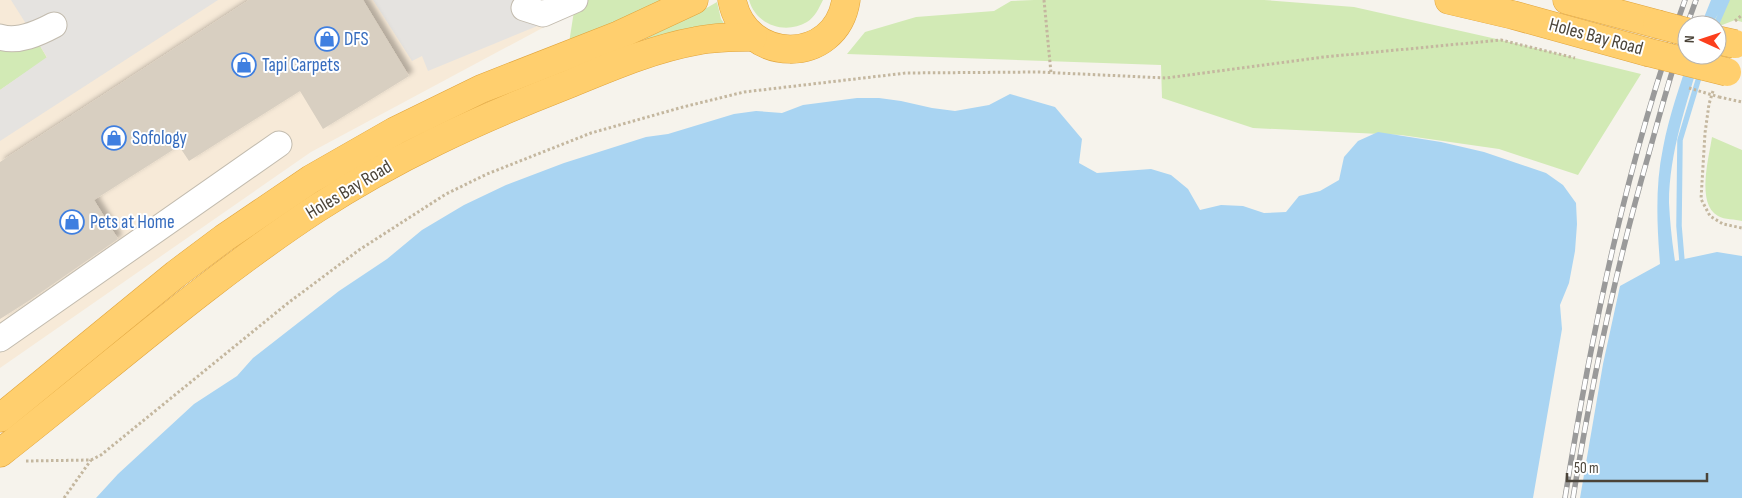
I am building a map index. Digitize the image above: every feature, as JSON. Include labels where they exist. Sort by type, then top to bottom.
[{"type":"highway","name":"Holes Bay Road","points":[[0,418],[176,274],[262,211],[311,179],[394,132],[472,93],[619,35],[694,0]]},
{"type":"highway","points":[[732,0],[734,10],[742,25],[753,37],[766,45],[780,49],[795,50],[822,40],[833,30],[844,9],[865,0]]},
{"type":"highway","name":"Holes Bay Road","points":[[1449,0],[1514,15],[1647,52],[1726,83]]},
{"type":"highway","name":"Holes Bay Road","points":[[1567,0],[1677,29]]},
{"type":"highway","name":"Holes Bay Road","points":[[12,457],[178,310],[261,247],[317,209],[397,161],[486,117],[669,47],[698,40],[753,37]]},
{"type":"lane","points":[[525,7],[543,14],[575,0]]},
{"type":"lane","points":[[0,36],[7,39],[38,34],[54,25]]},
{"type":"lane","points":[[0,339],[279,144]]},
{"type":"path","points":[[1044,0],[1051,73]]},
{"type":"path","points":[[1731,40],[1736,20],[1742,15]]},
{"type":"path","points":[[64,498],[91,460],[101,455],[288,303],[359,250],[446,194],[487,174],[591,133],[744,92],[906,73],[1051,73],[1166,78],[1324,57],[1501,40],[1576,58]]},
{"type":"path","points":[[1742,102],[1726,83],[1709,104],[1700,198],[1710,216],[1723,224],[1742,228]]},
{"type":"path","points":[[12,457],[91,460]]},
{"type":"shaded area","points":[[0,0],[587,0],[574,11],[311,152],[0,368]]},
{"type":"shaded area","points":[[11,0],[218,0],[0,141],[0,90],[47,57]]},
{"type":"shaded area","points":[[373,0],[578,0],[574,11],[428,71],[422,56],[412,61]]},
{"type":"green space","points":[[587,0],[670,0],[569,43],[574,11]]},
{"type":"green space","points":[[749,0],[823,0],[810,20],[790,28],[772,25],[765,21],[758,16]]},
{"type":"green space","points":[[1264,0],[1354,7],[1641,74],[1578,175],[1499,149],[1401,135],[1253,128],[1162,98],[1161,65],[847,54],[865,32],[916,17],[994,11],[1011,1]]},
{"type":"green space","points":[[1728,0],[1742,0],[1742,22],[1735,20],[1727,23],[1727,15],[1718,15]]},
{"type":"green space","points":[[717,2],[721,19],[726,26],[648,46],[645,39]]},
{"type":"green space","points":[[39,44],[47,58],[0,90],[0,46],[20,50],[29,49]]},
{"type":"green space","points":[[1712,137],[1742,150],[1742,221],[1718,216],[1711,210],[1707,201],[1706,179]]},
{"type":"water","points":[[1711,0],[1728,0],[1718,15],[1705,15]]},
{"type":"water","points":[[1687,65],[1698,65],[1675,147],[1672,165],[1669,203],[1672,239],[1675,261],[1717,252],[1742,256],[1742,498],[1580,498],[1603,364],[1620,286],[1660,264],[1657,206],[1660,162],[1672,112]]},
{"type":"water","points":[[1010,94],[1055,107],[1082,139],[1079,163],[1097,173],[1151,169],[1171,175],[1188,189],[1200,210],[1221,205],[1243,206],[1264,213],[1286,212],[1299,196],[1320,191],[1339,180],[1344,157],[1358,141],[1378,132],[1441,142],[1484,152],[1546,173],[1563,185],[1576,203],[1575,251],[1569,283],[1560,305],[1562,329],[1533,498],[96,498],[118,474],[194,404],[237,376],[253,358],[339,291],[387,259],[422,230],[464,205],[506,185],[564,163],[646,137],[668,134],[734,114],[756,111],[782,113],[803,105],[857,98],[879,98],[955,111],[989,105]]},
{"type":"building","points":[[249,0],[363,0],[409,76],[323,129],[300,91],[189,161],[179,146],[94,200],[118,239],[0,319],[0,162]]},
{"type":"waterway","points":[[1720,15],[1727,0]]},
{"type":"waterway","points":[[1682,261],[1679,226],[1680,140],[1700,74]]},
{"type":"railway","points":[[1565,498],[1587,372],[1613,246],[1664,60],[1685,0]]},
{"type":"railway","points":[[1691,15],[1696,0]]},
{"type":"railway","points":[[1573,498],[1588,411],[1615,281],[1677,55]]},
{"type":"place","name":"DFS","points":[[327,39]]},
{"type":"place","name":"Tapi Carpets","points":[[244,65]]},
{"type":"place","name":"Sofology","points":[[114,138]]},
{"type":"place","name":"Pets at Home","points":[[72,222]]}]
